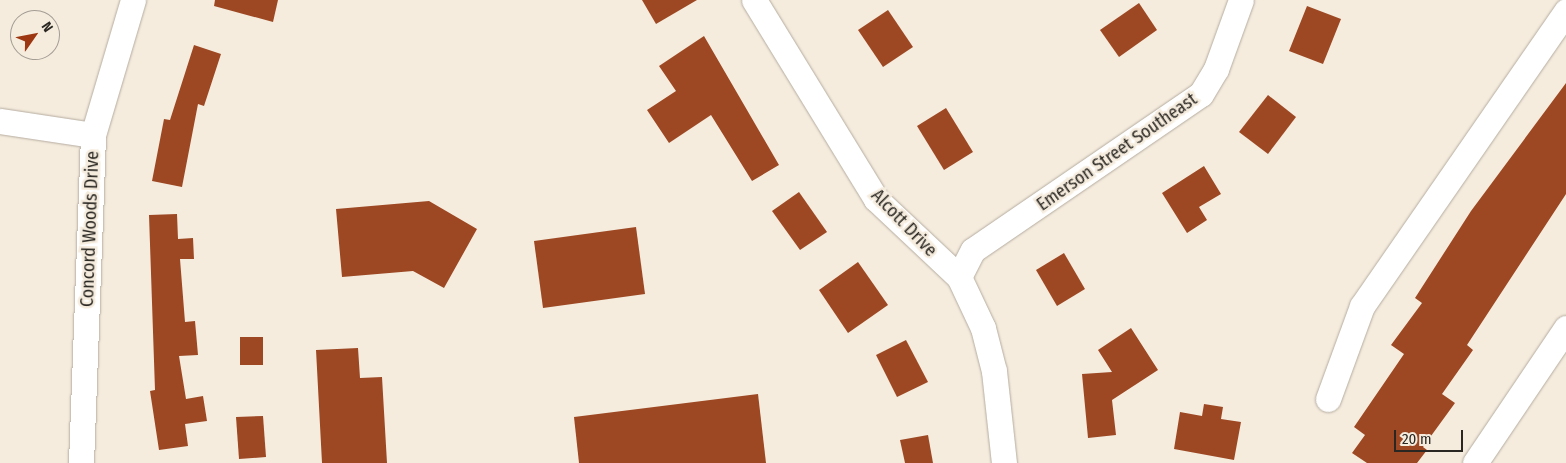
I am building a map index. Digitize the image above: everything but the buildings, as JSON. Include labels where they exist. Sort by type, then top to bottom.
[{"type":"street","name":"Concord Woods Drive","points":[[81,463],[93,136],[133,0]]},
{"type":"street","name":"Alcott Drive","points":[[754,0],[876,199],[959,277],[983,328],[994,371],[1004,463]]},
{"type":"street","name":"Emerson Street Southeast","points":[[959,277],[973,250],[1201,94],[1216,69],[1238,2]]},
{"type":"street","points":[[1328,399],[1362,306],[1566,11]]},
{"type":"street","points":[[0,121],[93,136]]},
{"type":"street","points":[[1475,463],[1566,328]]}]
